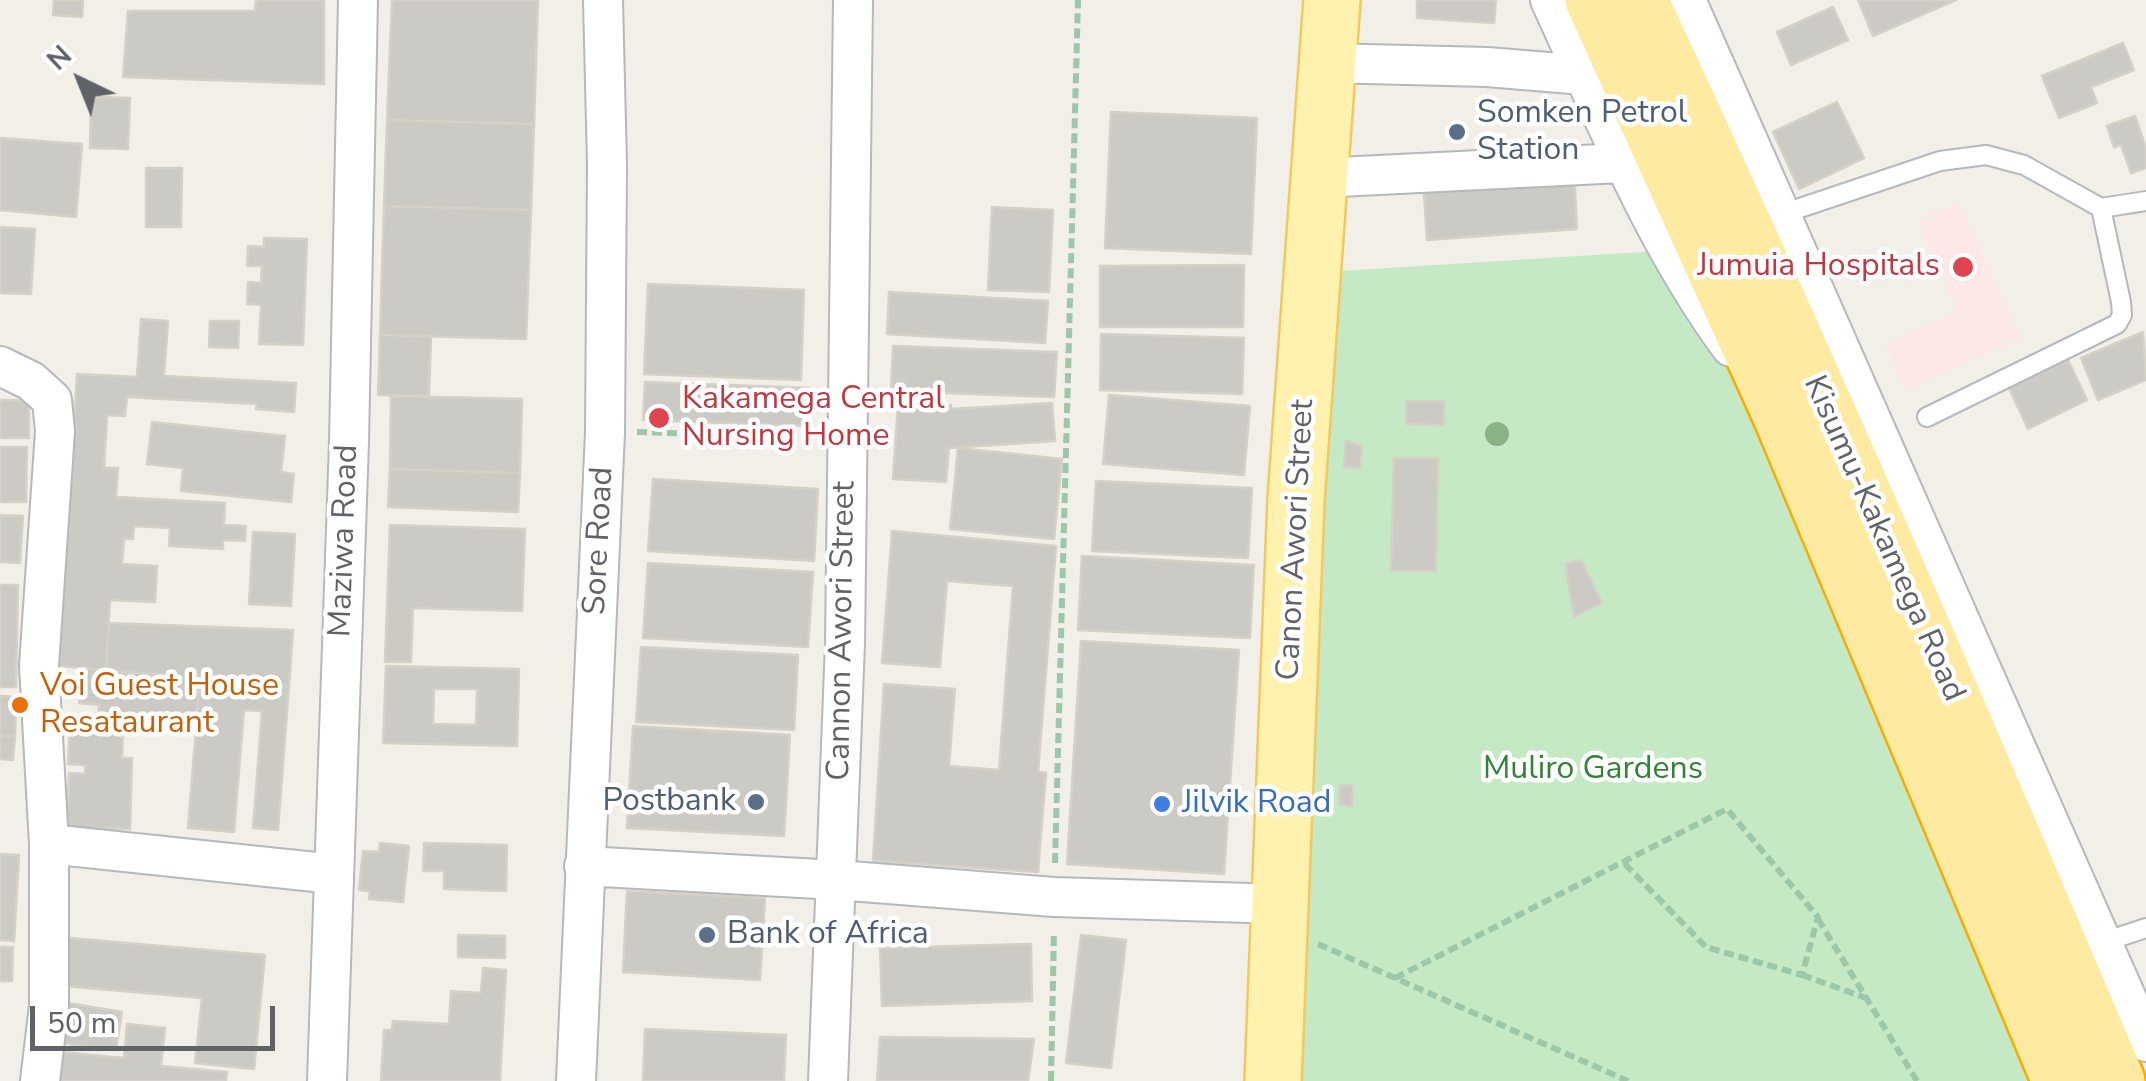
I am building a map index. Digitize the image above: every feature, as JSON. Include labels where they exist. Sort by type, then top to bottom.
[{"type":"highway","name":"Kisumu-Kakamega Road","points":[[1593,0],[1782,418],[2060,1081]]},
{"type":"highway","name":"Kisumu-Kakamega Road","points":[[1640,0],[2091,954],[2117,1081]]},
{"type":"main road","name":"Canon Awori Street","points":[[1273,1081],[1296,500],[1332,0]]},
{"type":"street","name":"Maziwa Road","points":[[327,1081],[349,442],[358,0]]},
{"type":"street","name":"Sore Road","points":[[576,1081],[605,432],[607,146],[603,0]]},
{"type":"street","name":"Cannon Awori Street","points":[[828,1081],[845,643],[853,0]]},
{"type":"street","points":[[1550,0],[1622,163],[1693,296],[1782,418]]},
{"type":"street","points":[[1686,0],[1896,478],[2091,954],[2146,1042]]},
{"type":"street","points":[[1326,63],[1487,67],[1584,75]]},
{"type":"street","points":[[1318,178],[1622,163]]},
{"type":"street","points":[[0,366],[31,381],[52,400],[54,416],[39,666],[50,844],[48,1006],[40,1081]]},
{"type":"street","points":[[50,844],[334,874]]},
{"type":"street","points":[[584,866],[837,880],[1282,916]]},
{"type":"lane","points":[[1782,214],[1940,161],[1986,155],[2024,165],[2101,208],[2146,201]]},
{"type":"lane","points":[[1927,417],[2118,324],[2121,302],[2101,208]]},
{"type":"lane","points":[[2091,954],[2146,928]]},
{"type":"path","points":[[1051,1081],[1078,0]]},
{"type":"path","points":[[605,432],[846,439]]},
{"type":"path","points":[[1395,978],[1727,809],[1818,918],[1917,1081]]},
{"type":"path","points":[[1623,862],[1706,947],[1866,998]]},
{"type":"path","points":[[1282,916],[1395,978],[1628,1081]]},
{"type":"path","points":[[1802,976],[1818,918]]},
{"type":"shaded area","name":"Jumuia Hospitals","points":[[1959,202],[2021,338],[1905,391],[1885,345],[1958,311],[1917,221]]},
{"type":"green space","name":"Muliro Gardens","points":[[1706,248],[2061,1081],[1272,1081],[1309,273]]},
{"type":"building","points":[[54,0],[83,0],[82,17],[53,15]]},
{"type":"building","points":[[256,0],[324,0],[324,84],[123,77],[128,11],[255,11]]},
{"type":"building","points":[[392,0],[538,0],[534,124],[387,120]]},
{"type":"building","points":[[1417,0],[1496,0],[1494,23],[1417,18]]},
{"type":"building","points":[[1858,0],[1956,0],[1873,36]]},
{"type":"building","points":[[1833,7],[1848,40],[1791,65],[1777,32]]},
{"type":"building","points":[[2123,43],[2134,70],[2091,87],[2097,103],[2059,118],[2042,76]]},
{"type":"building","points":[[91,97],[130,98],[128,149],[90,148]]},
{"type":"building","points":[[1837,102],[1864,158],[1799,189],[1773,132]]},
{"type":"building","points":[[1111,112],[1257,118],[1251,254],[1105,248]]},
{"type":"building","points":[[2135,116],[2146,148],[2146,168],[2131,173],[2121,145],[2114,147],[2107,126]]},
{"type":"building","points":[[387,120],[534,124],[531,210],[384,206]]},
{"type":"building","points":[[0,138],[82,144],[76,217],[0,210]]},
{"type":"building","points":[[146,168],[182,168],[181,227],[146,227]]},
{"type":"building","points":[[1574,169],[1577,229],[1427,240],[1423,179]]},
{"type":"building","points":[[384,206],[531,210],[526,339],[380,335]]},
{"type":"building","points":[[992,207],[1053,210],[1049,292],[988,290]]},
{"type":"building","points":[[0,227],[35,229],[31,294],[0,293]]},
{"type":"building","points":[[264,238],[307,239],[303,345],[259,344],[261,305],[247,304],[248,282],[261,283],[262,266],[247,266],[248,246],[264,247]]},
{"type":"building","points":[[1244,265],[1243,327],[1100,327],[1100,266]]},
{"type":"building","points":[[648,284],[804,290],[801,380],[644,374]]},
{"type":"building","points":[[889,292],[1048,301],[1045,343],[887,334]]},
{"type":"building","points":[[141,319],[168,321],[164,376],[296,383],[294,412],[256,409],[257,404],[127,397],[125,416],[107,415],[104,468],[118,468],[116,497],[225,503],[224,525],[246,526],[245,541],[223,540],[223,549],[169,546],[170,528],[134,526],[133,539],[124,539],[122,564],[157,566],[155,602],[110,600],[106,670],[59,666],[77,374],[137,377]]},
{"type":"building","points":[[210,321],[239,321],[238,348],[209,347]]},
{"type":"building","points":[[2143,332],[2146,380],[2098,400],[2081,358]]},
{"type":"building","points":[[1101,334],[1244,338],[1242,394],[1100,390]]},
{"type":"building","points":[[380,335],[431,336],[429,396],[378,395]]},
{"type":"building","points":[[893,346],[1057,352],[1054,397],[891,391]]},
{"type":"building","points":[[2068,360],[2087,400],[2028,429],[2009,388]]},
{"type":"building","points":[[645,382],[811,388],[809,426],[643,420]]},
{"type":"building","points":[[1109,395],[1250,406],[1244,475],[1103,464]]},
{"type":"building","points":[[391,396],[522,399],[520,473],[390,469]]},
{"type":"building","points":[[0,400],[29,400],[29,438],[0,438]]},
{"type":"building","points":[[1406,401],[1444,401],[1444,425],[1406,424]]},
{"type":"building","points":[[898,403],[951,405],[951,409],[1052,403],[1055,441],[949,448],[946,482],[893,479]]},
{"type":"building","points":[[152,422],[285,436],[281,472],[294,474],[291,502],[181,491],[183,468],[147,464]]},
{"type":"building","points":[[1346,440],[1362,447],[1360,468],[1344,467]]},
{"type":"building","points":[[0,447],[27,447],[26,502],[0,502]]},
{"type":"building","points":[[958,448],[1062,459],[1054,539],[950,529]]},
{"type":"building","points":[[1394,458],[1438,458],[1436,571],[1391,571]]},
{"type":"building","points":[[390,469],[520,473],[518,512],[388,507]]},
{"type":"building","points":[[653,479],[818,489],[814,561],[648,551]]},
{"type":"building","points":[[1096,481],[1252,488],[1248,558],[1092,551]]},
{"type":"building","points":[[0,515],[23,516],[20,563],[0,562]]},
{"type":"building","points":[[390,525],[525,529],[522,611],[413,608],[411,662],[385,662]]},
{"type":"building","points":[[892,531],[1056,546],[1038,772],[1046,773],[1038,872],[873,861],[884,684],[955,689],[949,766],[999,770],[1013,586],[947,581],[940,667],[882,663]]},
{"type":"building","points":[[253,532],[295,534],[291,606],[249,604]]},
{"type":"building","points":[[1082,556],[1254,565],[1250,638],[1078,630]]},
{"type":"building","points":[[1581,560],[1602,603],[1574,617],[1565,564]]},
{"type":"building","points":[[648,563],[813,572],[808,647],[643,638]]},
{"type":"building","points":[[0,585],[18,585],[16,687],[0,687]]},
{"type":"building","points":[[109,623],[293,630],[289,686],[106,670]]},
{"type":"building","points":[[1081,641],[1239,650],[1224,874],[1067,864]]},
{"type":"building","points":[[641,647],[798,655],[794,730],[636,722]]},
{"type":"building","points":[[386,666],[519,669],[517,746],[383,743]],"holes":[[[434,689],[477,689],[476,725],[433,724]]]},
{"type":"building","points":[[83,668],[200,679],[195,727],[98,717],[99,705],[79,703]]},
{"type":"building","points":[[200,679],[289,686],[278,830],[253,828],[262,711],[244,710],[234,832],[188,828]]},
{"type":"building","points":[[0,696],[16,697],[15,736],[0,736]]},
{"type":"building","points":[[70,724],[123,725],[122,758],[132,758],[130,829],[67,828],[69,773],[85,774],[85,765],[68,764]]},
{"type":"building","points":[[633,726],[790,735],[784,836],[627,828]]},
{"type":"building","points":[[0,736],[15,736],[13,760],[0,759]]},
{"type":"building","points":[[1340,785],[1353,786],[1352,806],[1339,805]]},
{"type":"building","points":[[380,843],[409,846],[403,902],[369,899],[370,891],[359,890],[363,851],[379,852]]},
{"type":"building","points":[[424,843],[507,845],[506,891],[444,889],[444,871],[423,871]]},
{"type":"building","points":[[0,854],[19,855],[14,941],[0,940]]},
{"type":"building","points":[[627,891],[765,898],[760,980],[623,972]]},
{"type":"building","points":[[458,935],[505,936],[505,958],[458,957]]},
{"type":"building","points":[[1081,935],[1126,940],[1111,1068],[1066,1063]]},
{"type":"building","points":[[69,938],[265,955],[254,1069],[195,1063],[202,998],[64,986]]},
{"type":"building","points":[[1031,944],[1032,1001],[882,1006],[880,948]]},
{"type":"building","points":[[0,947],[13,947],[12,981],[0,981]]},
{"type":"building","points":[[483,968],[506,970],[500,1081],[381,1081],[384,1030],[392,1030],[393,1021],[449,1024],[451,991],[481,993]]},
{"type":"building","points":[[68,1003],[122,1012],[116,1050],[62,1043]]},
{"type":"building","points":[[127,1024],[165,1028],[161,1066],[227,1072],[226,1081],[58,1081],[61,1052],[124,1058]]},
{"type":"building","points":[[645,1029],[786,1035],[784,1081],[643,1081]]},
{"type":"building","points":[[880,1037],[1034,1039],[1028,1081],[877,1081]]},
{"type":"place","name":"Somken Petrol Station","points":[[1457,132]]},
{"type":"place","name":"Jumuia Hospitals","points":[[1963,267]]},
{"type":"place","name":"Kakamega Central Nursing Home","points":[[659,418]]},
{"type":"place","name":"Voi Guest House Resataurant","points":[[20,705]]},
{"type":"place","name":"Postbank","points":[[756,802]]},
{"type":"place","name":"Jilvik Road","points":[[1162,804]]},
{"type":"place","name":"Bank of Africa","points":[[707,935]]}]
